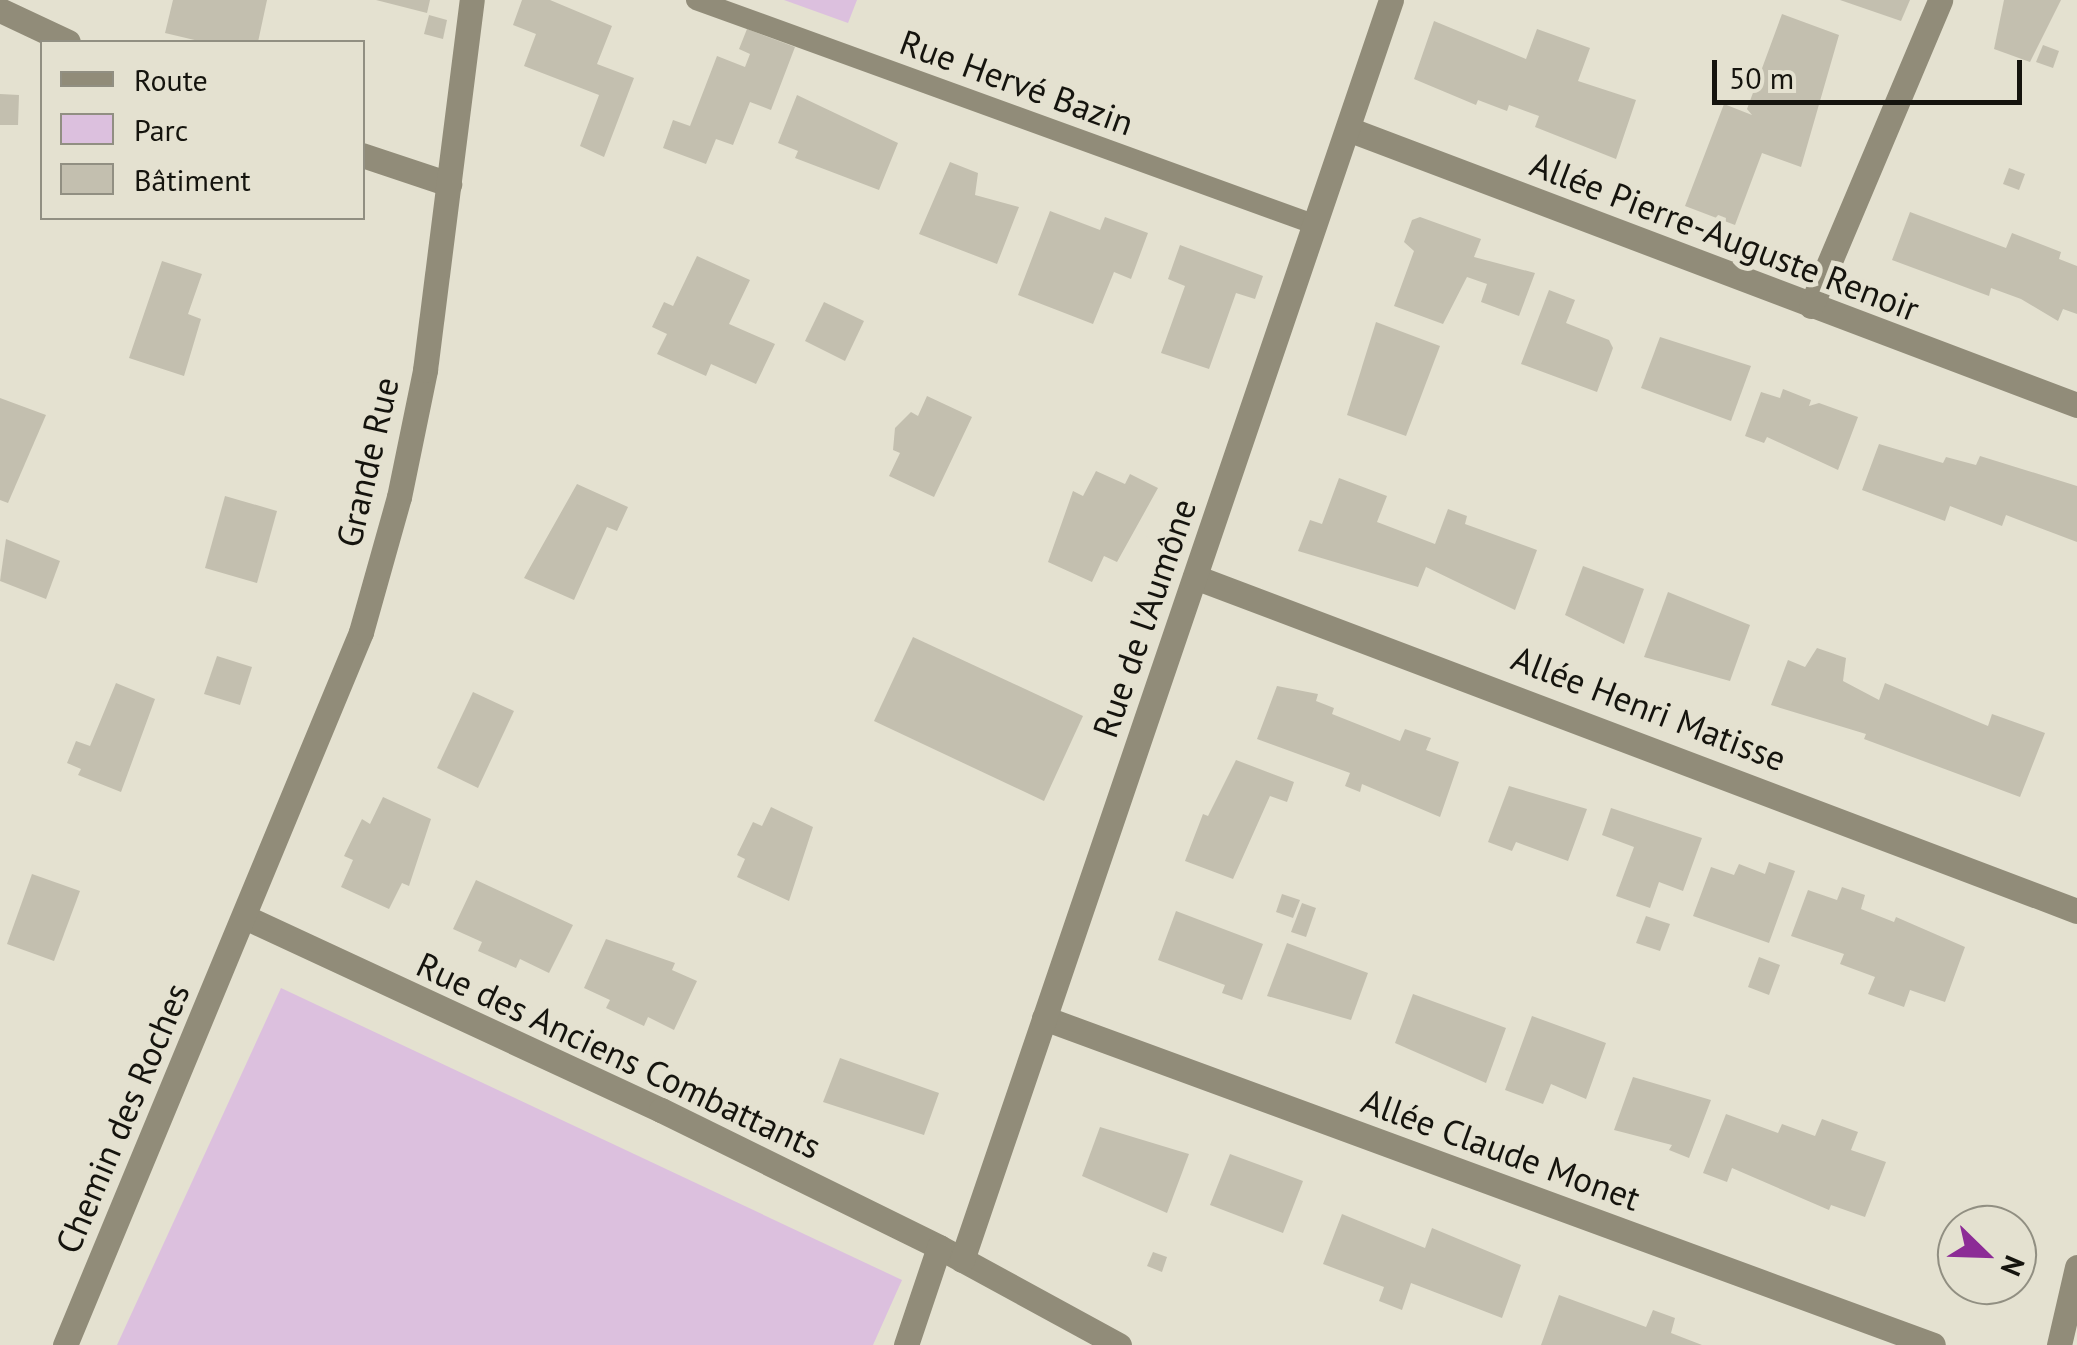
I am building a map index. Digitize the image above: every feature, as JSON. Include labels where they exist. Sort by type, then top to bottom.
[{"type":"street","name":"Grande Rue","points":[[245,917],[361,632],[399,497],[425,370],[472,0]]},
{"type":"street","name":"Rue de l'Aumône","points":[[906,1345],[951,1253],[1044,1018],[1392,0]]},
{"type":"street","points":[[1811,306],[1940,0]]},
{"type":"street","points":[[0,10],[64,40]]},
{"type":"street","name":"Allée Pierre-Auguste Renoir","points":[[1348,129],[2077,405]]},
{"type":"street","points":[[365,155],[448,184]]},
{"type":"street","name":"Allée Henri Matisse","points":[[1195,577],[2077,910]]},
{"type":"street","name":"Rue des Anciens Combattants","points":[[245,917],[951,1253],[1119,1345]]},
{"type":"street","name":"Chemin des Roches","points":[[64,1345],[245,917]]},
{"type":"street","name":"Allée Claude Monet","points":[[1044,1018],[1933,1345]]},
{"type":"street","points":[[2060,1345],[2077,1266]]},
{"type":"lane","name":"Rue Hervé Bazin","points":[[696,0],[1316,225]]},
{"type":"green space","points":[[784,0],[857,0],[848,23]]},
{"type":"green space","points":[[281,988],[902,1280],[873,1345],[117,1345]]},
{"type":"building","points":[[173,0],[267,0],[258,40],[195,40],[165,33]]},
{"type":"building","points":[[376,0],[430,0],[427,13]]},
{"type":"building","points":[[522,0],[550,0],[612,26],[597,64],[634,78],[604,157],[580,146],[599,95],[524,66],[536,34],[513,25]]},
{"type":"building","points":[[1840,0],[1910,0],[1901,21]]},
{"type":"building","points":[[2004,0],[2061,0],[2030,62],[1994,49]]},
{"type":"building","points":[[1782,14],[1839,35],[1801,167],[1762,153],[1735,225],[1685,206],[1724,104],[1752,115],[1747,109]]},
{"type":"building","points":[[429,15],[447,20],[443,39],[424,34]]},
{"type":"building","points":[[1434,21],[1526,59],[1537,29],[1590,48],[1578,81],[1636,100],[1616,159],[1535,127],[1539,116],[1509,105],[1507,111],[1478,100],[1476,105],[1414,79]]},
{"type":"building","points":[[747,29],[795,47],[771,110],[750,102],[733,145],[716,139],[706,164],[663,148],[673,120],[690,126],[717,56],[745,67],[750,54],[739,49]]},
{"type":"building","points":[[2043,45],[2059,51],[2053,68],[2036,62]]},
{"type":"building","points":[[0,94],[19,95],[18,125],[0,125]]},
{"type":"building","points":[[797,95],[898,143],[879,190],[795,158],[798,151],[778,143]]},
{"type":"building","points":[[950,162],[978,173],[975,195],[1019,207],[997,264],[919,234]]},
{"type":"building","points":[[2009,168],[2025,174],[2019,190],[2003,184]]},
{"type":"building","points":[[1050,211],[1100,230],[1105,217],[1148,233],[1131,279],[1114,272],[1093,324],[1018,295]]},
{"type":"building","points":[[1910,212],[2006,248],[2012,233],[2061,252],[2059,259],[2077,266],[2077,314],[2063,309],[2058,321],[2021,299],[1991,288],[1989,296],[1892,260]]},
{"type":"building","points":[[1420,217],[1481,239],[1474,257],[1535,273],[1519,316],[1481,302],[1487,284],[1467,277],[1443,324],[1394,306],[1414,251],[1404,242],[1412,220]]},
{"type":"building","points":[[1180,245],[1263,276],[1255,299],[1236,293],[1209,369],[1161,353],[1185,286],[1168,279]]},
{"type":"building","points":[[697,256],[750,280],[729,324],[775,344],[756,384],[711,364],[706,376],[657,354],[667,334],[652,327],[664,302],[673,306]]},
{"type":"building","points":[[162,261],[202,274],[188,314],[201,319],[184,376],[129,358]]},
{"type":"building","points":[[1549,290],[1575,300],[1566,323],[1609,340],[1613,348],[1597,392],[1521,364]]},
{"type":"building","points":[[824,302],[864,321],[845,361],[805,341]]},
{"type":"building","points":[[1376,322],[1440,346],[1406,436],[1347,415]]},
{"type":"building","points":[[1660,337],[1751,366],[1731,421],[1641,388]]},
{"type":"building","points":[[1783,389],[1811,400],[1809,406],[1819,403],[1858,417],[1838,470],[1767,437],[1764,443],[1745,436],[1761,392],[1780,398]]},
{"type":"building","points":[[927,396],[972,417],[934,497],[889,476],[900,453],[893,450],[895,428],[911,412],[918,416]]},
{"type":"building","points":[[0,398],[46,415],[8,503],[0,500]]},
{"type":"building","points":[[1879,444],[1943,463],[1946,457],[1976,465],[1980,456],[2077,486],[2077,542],[2006,515],[2002,526],[1950,506],[1945,521],[1862,490]]},
{"type":"building","points":[[1096,471],[1125,484],[1130,474],[1158,488],[1117,562],[1104,556],[1092,582],[1048,562],[1073,491],[1083,496]]},
{"type":"building","points":[[1339,478],[1387,496],[1377,522],[1435,544],[1448,509],[1467,516],[1465,524],[1537,550],[1515,610],[1426,567],[1418,587],[1298,551],[1310,520],[1322,524]]},
{"type":"building","points":[[577,484],[628,507],[617,531],[607,527],[574,600],[524,578]]},
{"type":"building","points":[[225,496],[277,511],[257,583],[205,568]]},
{"type":"building","points":[[6,539],[60,561],[46,599],[0,581]]},
{"type":"building","points":[[1583,566],[1644,589],[1624,644],[1565,615]]},
{"type":"building","points":[[1668,592],[1750,625],[1730,681],[1644,657]]},
{"type":"building","points":[[913,637],[1083,716],[1044,801],[874,721]]},
{"type":"building","points":[[1817,648],[1846,658],[1843,681],[1879,700],[1885,683],[1988,726],[1992,714],[2045,733],[2020,797],[1864,739],[1866,734],[1771,705],[1788,660],[1805,667]]},
{"type":"building","points":[[217,656],[252,667],[240,705],[204,694]]},
{"type":"building","points":[[116,683],[155,699],[121,792],[78,775],[81,769],[67,763],[76,741],[90,746]]},
{"type":"building","points":[[1277,686],[1318,694],[1316,701],[1334,708],[1332,714],[1400,741],[1405,729],[1431,738],[1426,750],[1459,762],[1440,817],[1362,784],[1360,792],[1345,786],[1350,773],[1257,739]]},
{"type":"building","points":[[473,692],[514,711],[478,788],[437,768]]},
{"type":"building","points":[[1236,760],[1294,782],[1287,802],[1270,796],[1233,879],[1185,861],[1203,814],[1208,816]]},
{"type":"building","points":[[1509,786],[1587,809],[1568,861],[1516,842],[1512,851],[1488,842]]},
{"type":"building","points":[[383,797],[431,819],[409,886],[402,883],[389,909],[341,887],[353,860],[344,856],[362,819],[370,824]]},
{"type":"building","points":[[771,807],[813,827],[789,901],[737,877],[745,859],[737,855],[753,822],[762,826]]},
{"type":"building","points":[[1611,808],[1702,838],[1683,891],[1659,882],[1650,908],[1616,896],[1634,847],[1602,835]]},
{"type":"building","points":[[1769,862],[1795,871],[1769,943],[1693,916],[1711,867],[1734,875],[1739,864],[1765,874]]},
{"type":"building","points":[[32,874],[80,891],[54,961],[7,944]]},
{"type":"building","points":[[476,880],[573,925],[549,973],[520,959],[516,968],[478,951],[482,942],[453,929]]},
{"type":"building","points":[[1842,887],[1865,895],[1861,909],[1894,922],[1896,917],[1965,947],[1945,1002],[1910,990],[1904,1007],[1868,994],[1875,977],[1840,964],[1844,954],[1791,936],[1808,890],[1837,900]]},
{"type":"building","points":[[1282,894],[1300,900],[1293,918],[1276,912]]},
{"type":"building","points":[[1302,903],[1316,908],[1306,937],[1291,932]]},
{"type":"building","points":[[1176,911],[1263,944],[1242,1000],[1222,993],[1225,985],[1158,960]]},
{"type":"building","points":[[1646,916],[1670,924],[1660,951],[1636,943]]},
{"type":"building","points":[[606,939],[675,963],[672,970],[697,981],[674,1030],[648,1017],[644,1026],[606,1008],[610,1000],[584,988]]},
{"type":"building","points":[[1287,943],[1368,973],[1351,1020],[1267,996]]},
{"type":"building","points":[[1759,957],[1780,965],[1769,995],[1748,987]]},
{"type":"building","points":[[1413,994],[1506,1028],[1486,1083],[1395,1043]]},
{"type":"building","points":[[1532,1016],[1606,1043],[1586,1099],[1551,1084],[1543,1104],[1505,1090]]},
{"type":"building","points":[[840,1058],[939,1093],[924,1135],[823,1102]]},
{"type":"building","points":[[1633,1077],[1711,1100],[1689,1158],[1669,1150],[1672,1145],[1614,1130]]},
{"type":"building","points":[[1726,1114],[1778,1133],[1782,1124],[1815,1136],[1822,1119],[1858,1132],[1851,1150],[1886,1162],[1865,1217],[1831,1205],[1829,1210],[1732,1168],[1727,1182],[1703,1173]]},
{"type":"building","points":[[1100,1127],[1189,1154],[1167,1213],[1082,1176]]},
{"type":"building","points":[[1230,1154],[1303,1181],[1283,1233],[1210,1205]]},
{"type":"building","points":[[1342,1214],[1425,1248],[1432,1228],[1521,1265],[1502,1318],[1411,1283],[1402,1310],[1379,1301],[1384,1287],[1323,1264]]},
{"type":"building","points":[[1153,1252],[1167,1257],[1162,1272],[1147,1266]]},
{"type":"building","points":[[1559,1295],[1646,1327],[1653,1310],[1675,1318],[1671,1333],[1702,1345],[1541,1345]]}]
